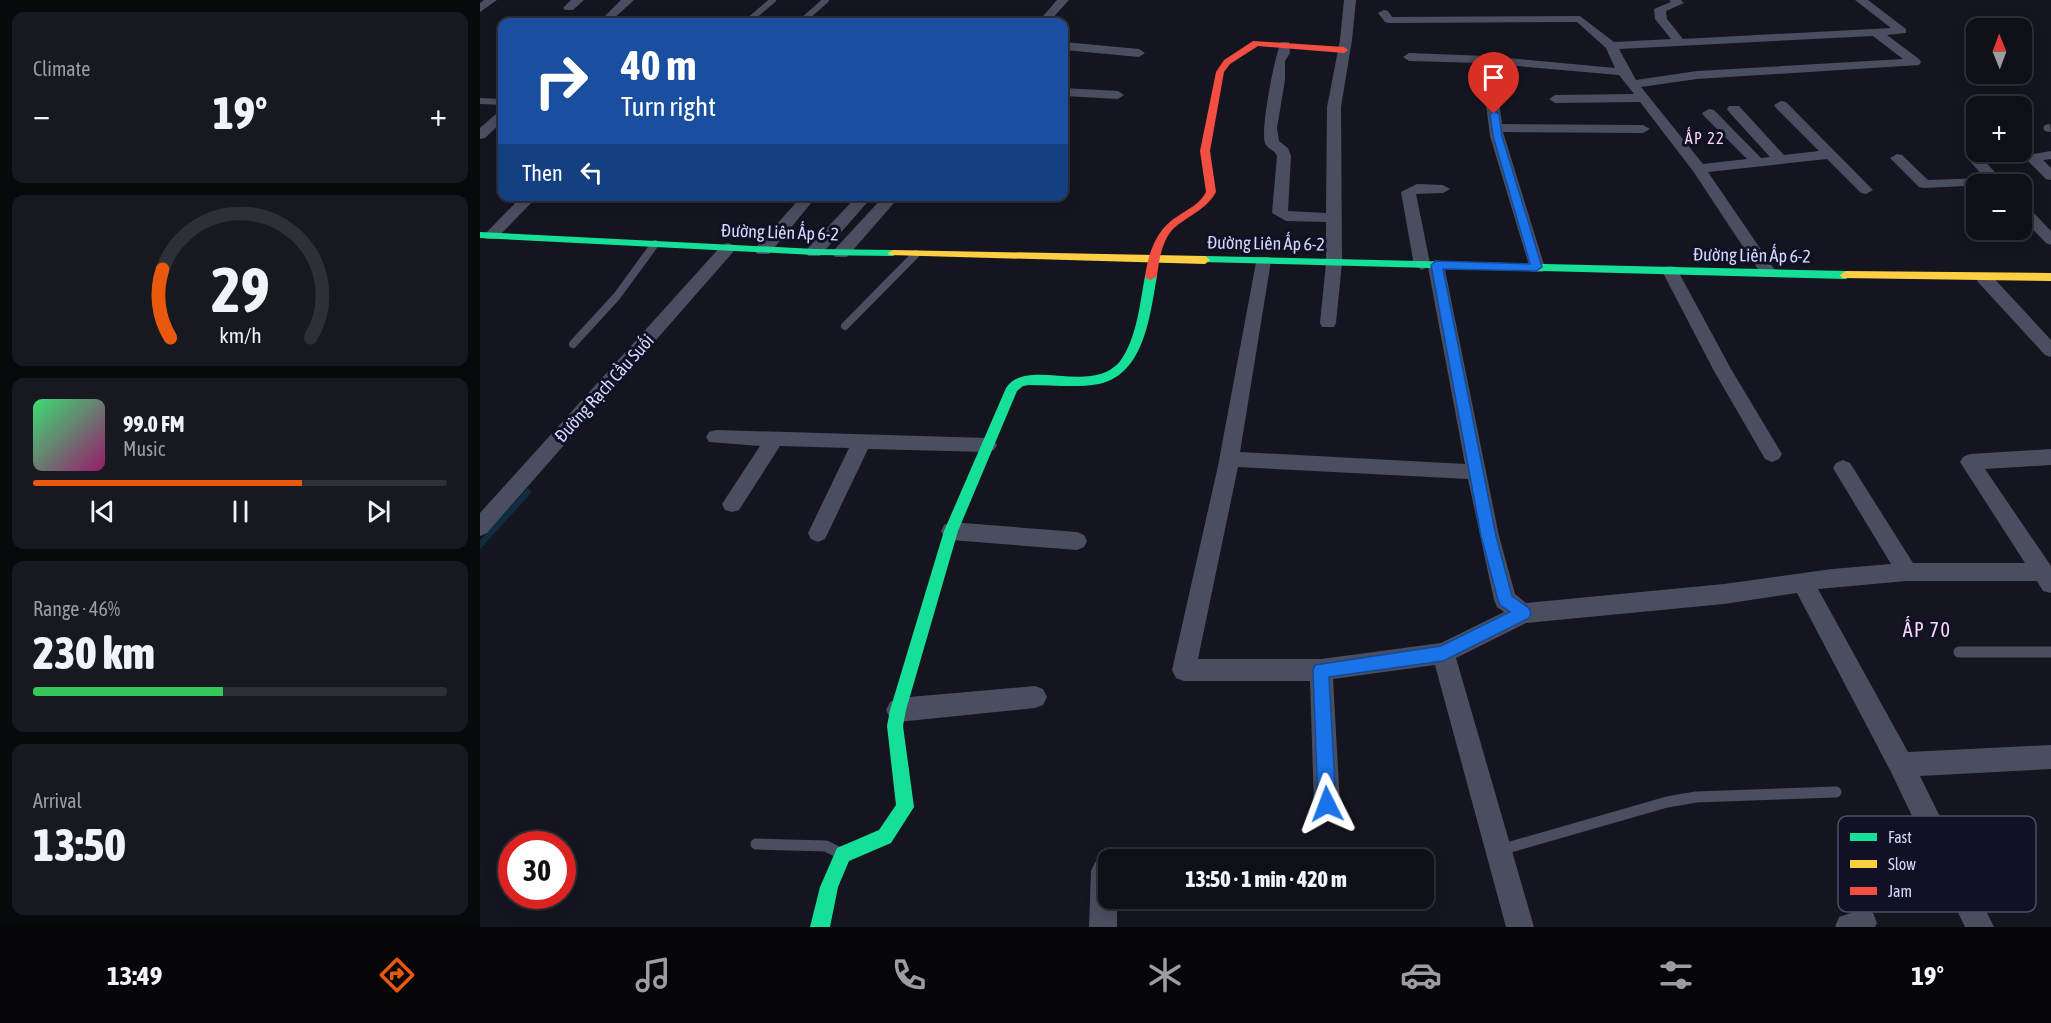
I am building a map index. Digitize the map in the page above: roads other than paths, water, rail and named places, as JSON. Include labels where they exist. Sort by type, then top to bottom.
[{"type":"street","points":[[480,9],[490,0]]},
{"type":"street","points":[[608,18],[628,0]]},
{"type":"street","points":[[1047,18],[1063,0]]},
{"type":"street","points":[[1328,323],[1334,262],[1334,107],[1350,0]]},
{"type":"street","points":[[1675,0],[1678,3],[1660,9],[1661,19],[1680,43]]},
{"type":"street","points":[[1611,46],[1902,31],[1861,0]]},
{"type":"street","points":[[1384,13],[1388,20],[1580,19],[1611,46],[1623,72],[1699,169],[1769,273]]},
{"type":"street","points":[[1634,84],[1708,74],[1914,63],[1877,33]]},
{"type":"street","points":[[820,927],[829,887],[843,854],[885,837],[905,807],[895,726],[898,710],[951,531],[1008,395],[1019,382],[1106,378],[1118,373],[1142,329],[1154,258],[1170,225],[1205,201],[1211,193],[1212,186],[1205,163],[1205,151],[1220,72],[1227,62],[1255,43],[1344,50]]},
{"type":"street","points":[[1285,45],[1284,53],[1279,61],[1279,80],[1270,132],[1272,143],[1283,150],[1284,156],[1280,213],[1286,216],[1334,218]]},
{"type":"street","points":[[1068,46],[1139,53]]},
{"type":"street","points":[[1409,57],[1487,60],[1623,72]]},
{"type":"street","points":[[1487,60],[1496,128],[1536,267]]},
{"type":"street","points":[[1068,92],[1118,95]]},
{"type":"street","points":[[1555,99],[1644,98]]},
{"type":"street","points":[[1781,105],[1866,190]]},
{"type":"street","points":[[1734,109],[1781,160]]},
{"type":"street","points":[[1709,113],[1757,162]]},
{"type":"street","points":[[480,135],[498,119]]},
{"type":"street","points":[[1496,128],[1643,129]]},
{"type":"street","points":[[1699,169],[1831,154]]},
{"type":"street","points":[[2051,155],[2032,158],[2051,176]]},
{"type":"street","points":[[1897,158],[1924,184],[1966,183]]},
{"type":"street","points":[[1978,162],[1989,174]]},
{"type":"street","points":[[1443,189],[1417,188],[1408,192],[1429,265],[1505,600],[1524,613]]},
{"type":"street","points":[[486,236],[525,201]]},
{"type":"street","points":[[762,250],[806,201]]},
{"type":"street","points":[[814,252],[861,201]]},
{"type":"street","points":[[841,253],[888,201]]},
{"type":"street","points":[[2032,220],[2051,240]]},
{"type":"street","name":"Đường Liên Ấp 6-2","points":[[486,236],[841,253],[1154,258],[1984,278],[2051,277]]},
{"type":"street","name":"Đường Rạch Cầu Suối","points":[[480,526],[728,248]]},
{"type":"street","points":[[1263,261],[1250,357],[1184,670],[1321,670],[1443,653],[1524,613],[1724,594],[1803,582],[1907,572],[2047,578]]},
{"type":"street","points":[[1670,271],[1717,362],[1772,454]]},
{"type":"street","points":[[1984,278],[2051,351]]},
{"type":"street","points":[[716,436],[987,445]]},
{"type":"street","points":[[732,504],[775,439]]},
{"type":"street","points":[[818,533],[862,441]]},
{"type":"street","points":[[2047,578],[1970,462],[2051,456]]},
{"type":"street","points":[[1230,459],[1476,472]]},
{"type":"street","points":[[1843,468],[1907,572]]},
{"type":"street","points":[[951,531],[1077,541]]},
{"type":"street","points":[[1803,582],[1926,816]]},
{"type":"street","points":[[1443,653],[1520,927]]},
{"type":"street","points":[[1321,670],[1327,804]]},
{"type":"street","points":[[898,710],[1035,697]]},
{"type":"street","points":[[1901,765],[2051,757]]},
{"type":"street","points":[[1103,909],[1103,927]]},
{"type":"street","points":[[1973,912],[1980,927]]},
{"type":"lane","points":[[752,18],[773,0]]},
{"type":"lane","points":[[806,18],[826,0]]},
{"type":"lane","points":[[480,101],[498,102]]},
{"type":"lane","points":[[573,344],[632,280],[656,244]]},
{"type":"lane","points":[[845,326],[916,254]]},
{"type":"lane","points":[[1959,652],[2051,652]]},
{"type":"lane","points":[[1498,850],[1667,802],[1696,797],[1836,792]]},
{"type":"lane","points":[[756,844],[826,846],[843,854]]},
{"type":"waterway","points":[[480,545],[528,492]]},
{"type":"district","name":"ẤP 22","points":[[1705,138]]},
{"type":"district","name":"ẤP 70","points":[[1927,629]]}]
